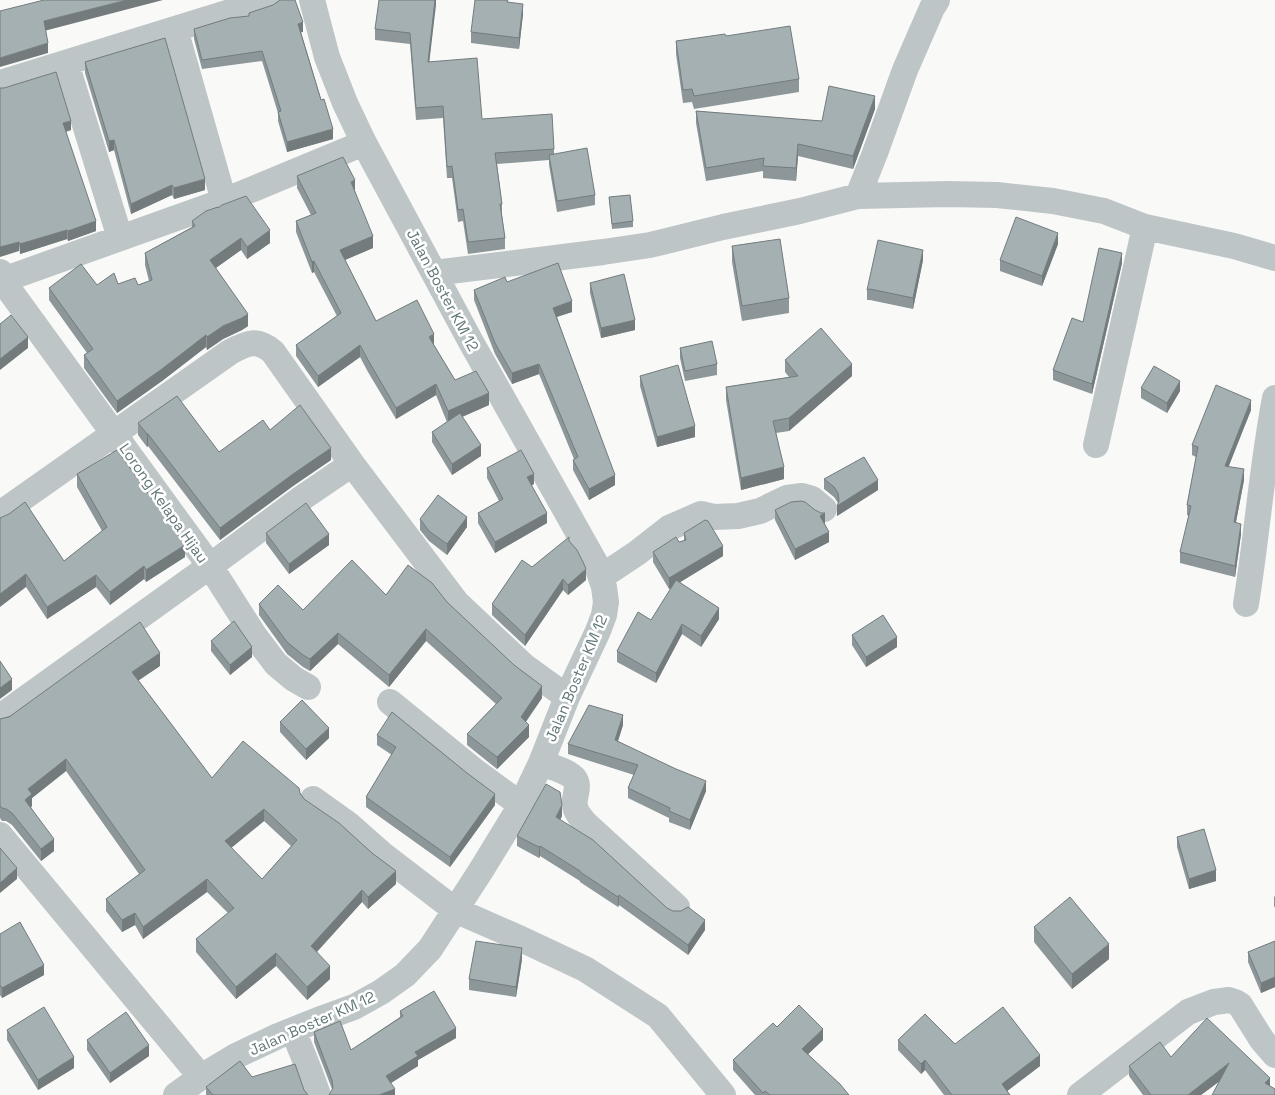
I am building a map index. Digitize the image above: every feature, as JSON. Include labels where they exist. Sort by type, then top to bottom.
[{"type":"street","points":[[0,83],[269,0]]},
{"type":"street","name":"Jalan Boster KM 12","points":[[176,1095],[236,1056],[293,1030],[354,1007],[381,992],[405,975],[430,949],[521,805],[567,697],[598,631],[604,615],[606,602],[604,587],[594,560],[471,342],[364,143],[344,102],[328,57],[312,0]]},
{"type":"street","points":[[858,196],[905,70],[936,0]]},
{"type":"street","points":[[176,30],[224,201]]},
{"type":"street","points":[[66,63],[120,238]]},
{"type":"street","points":[[1,278],[224,201],[364,143]]},
{"type":"street","points":[[434,273],[650,245],[858,196],[948,194],[997,195],[1053,201],[1104,211],[1145,227],[1234,246],[1275,258]]},
{"type":"street","points":[[1096,445],[1145,227]]},
{"type":"street","name":"Lorong Kelapa Hijau","points":[[0,717],[210,566],[1,278]]},
{"type":"street","points":[[0,514],[230,352],[249,343],[259,343],[267,346],[273,352],[352,464],[457,603],[524,666],[567,697]]},
{"type":"street","points":[[1246,604],[1275,398]]},
{"type":"street","points":[[308,687],[294,679],[276,664],[254,635],[210,566],[302,498],[352,464]]},
{"type":"street","points":[[601,577],[637,553],[669,528],[701,514],[714,517],[738,516],[760,511],[788,498],[802,496],[812,499],[824,509]]},
{"type":"street","points":[[390,702],[476,772],[521,805]]},
{"type":"street","points":[[540,763],[574,778],[577,787],[575,808],[585,823],[677,907]]},
{"type":"street","points":[[313,799],[348,824],[382,854],[456,910],[521,938],[585,969],[658,1016],[723,1095]]},
{"type":"street","points":[[0,835],[201,1078]]},
{"type":"street","points":[[1080,1095],[1188,1012],[1214,1002],[1229,1000],[1240,1005],[1262,1040],[1275,1055]]},
{"type":"street","points":[[293,1030],[318,1095]]},
{"type":"building","points":[[44,0],[127,0],[44,21],[48,43],[0,58],[0,11]]},
{"type":"building","points":[[280,0],[295,0],[303,22],[298,24],[321,100],[324,99],[333,129],[287,142],[278,112],[281,111],[262,51],[202,60],[194,29],[230,18],[249,16],[249,13],[273,5]]},
{"type":"building","points":[[379,0],[435,0],[428,62],[477,58],[482,119],[552,114],[554,149],[495,153],[505,238],[468,242],[463,209],[458,210],[452,166],[447,167],[443,106],[416,108],[410,33],[375,29]]},
{"type":"building","points":[[475,0],[508,0],[507,2],[523,4],[519,38],[471,32]]},
{"type":"building","points":[[790,26],[799,79],[694,96],[692,89],[683,90],[676,41],[725,34],[726,36]]},
{"type":"building","points":[[165,38],[205,179],[174,188],[172,185],[131,204],[114,140],[109,141],[85,62]]},
{"type":"building","points":[[56,72],[71,121],[63,123],[96,221],[20,244],[19,242],[0,247],[0,88]]},
{"type":"building","points":[[829,86],[875,96],[853,156],[798,144],[796,168],[763,166],[764,158],[706,168],[696,111],[822,121]]},
{"type":"building","points":[[587,148],[595,195],[557,201],[549,155]]},
{"type":"building","points":[[343,157],[355,180],[351,182],[373,236],[340,250],[376,321],[417,300],[434,334],[429,337],[455,380],[476,371],[489,393],[448,411],[436,384],[396,408],[360,345],[318,376],[296,345],[341,313],[314,261],[312,262],[296,221],[316,213],[297,176]]},
{"type":"building","points":[[630,195],[633,221],[612,224],[609,197]]},
{"type":"building","points":[[246,196],[270,230],[247,247],[241,238],[210,260],[248,314],[223,326],[207,337],[206,335],[117,401],[84,355],[93,349],[49,288],[81,264],[97,285],[114,273],[118,284],[135,278],[138,285],[152,280],[145,253],[195,226],[192,221],[206,211]]},
{"type":"building","points":[[1016,217],[1058,233],[1042,276],[1000,260]]},
{"type":"building","points":[[780,239],[789,298],[742,306],[732,246]]},
{"type":"building","points":[[878,240],[923,250],[913,298],[867,290]]},
{"type":"building","points":[[1099,248],[1122,253],[1092,384],[1053,370],[1072,318],[1083,322]]},
{"type":"building","points":[[558,263],[572,301],[553,308],[615,475],[589,489],[573,460],[578,457],[539,364],[512,373],[495,343],[474,290],[505,277],[507,282]]},
{"type":"building","points":[[624,274],[635,320],[601,328],[590,283]]},
{"type":"building","points":[[11,315],[28,337],[0,359],[0,324]]},
{"type":"building","points":[[821,328],[852,364],[789,418],[773,421],[784,467],[741,478],[726,387],[798,376],[785,360]]},
{"type":"building","points":[[712,341],[717,364],[685,371],[680,348]]},
{"type":"building","points":[[678,365],[695,426],[657,437],[640,376]]},
{"type":"building","points":[[1154,366],[1180,381],[1167,403],[1141,388]]},
{"type":"building","points":[[1216,385],[1251,400],[1225,466],[1244,469],[1234,522],[1241,524],[1235,566],[1180,552],[1191,506],[1187,505],[1198,447],[1192,445]]},
{"type":"building","points":[[177,396],[219,452],[263,420],[270,430],[300,405],[331,448],[220,528],[138,423]]},
{"type":"building","points":[[460,413],[481,445],[452,464],[432,432]]},
{"type":"building","points":[[117,450],[185,545],[146,570],[144,566],[110,592],[96,575],[47,607],[26,574],[0,594],[0,518],[25,502],[64,561],[107,527],[77,474]]},
{"type":"building","points":[[521,450],[534,474],[527,477],[547,513],[495,542],[478,513],[503,499],[487,468]]},
{"type":"building","points":[[864,457],[878,480],[837,506],[839,501],[838,493],[824,479]]},
{"type":"building","points":[[438,495],[467,517],[447,544],[429,531],[420,519]]},
{"type":"building","points":[[801,501],[821,513],[825,513],[820,516],[829,532],[795,549],[775,510],[791,502]]},
{"type":"building","points":[[306,503],[329,534],[289,564],[266,533]]},
{"type":"building","points":[[705,520],[708,521],[723,546],[669,578],[653,552],[676,537],[679,542],[686,540],[684,533]]},
{"type":"building","points":[[569,537],[569,541],[577,550],[586,569],[568,585],[563,579],[525,635],[492,604],[522,560],[532,567]]},
{"type":"building","points":[[352,560],[386,595],[408,565],[432,583],[447,602],[514,665],[542,686],[521,717],[529,725],[497,757],[467,734],[502,698],[426,629],[389,675],[338,633],[310,659],[287,642],[259,604],[278,585],[303,610]]},
{"type":"building","points":[[676,580],[719,608],[701,636],[682,624],[656,673],[617,651],[638,612],[651,620]]},
{"type":"building","points":[[883,615],[897,637],[866,657],[852,635]]},
{"type":"building","points":[[234,621],[252,647],[230,665],[211,641]]},
{"type":"building","points":[[140,622],[160,653],[132,672],[212,778],[243,741],[299,788],[304,799],[339,823],[372,853],[396,871],[368,897],[362,890],[311,946],[330,966],[307,987],[276,953],[236,987],[196,939],[234,908],[207,879],[143,927],[135,913],[122,920],[106,899],[145,870],[66,759],[28,789],[32,794],[25,800],[54,839],[41,849],[12,813],[0,806],[0,719],[9,717]],"holes":[[[264,809],[297,840],[262,879],[225,841]]]},
{"type":"building","points":[[0,661],[12,679],[0,688]]},
{"type":"building","points":[[302,700],[329,728],[306,749],[280,722]]},
{"type":"building","points":[[589,705],[623,715],[615,740],[706,781],[690,820],[669,811],[670,808],[628,788],[638,765],[568,744]]},
{"type":"building","points":[[392,712],[495,794],[450,857],[366,797],[396,747],[377,735]]},
{"type":"building","points":[[546,784],[560,792],[562,805],[556,817],[593,840],[667,908],[673,911],[681,911],[688,907],[705,920],[688,945],[619,895],[618,897],[540,846],[517,836]]},
{"type":"building","points":[[1204,829],[1216,870],[1189,879],[1177,837]]},
{"type":"building","points":[[0,848],[17,868],[0,883]]},
{"type":"building","points":[[1070,897],[1109,944],[1072,974],[1034,927]]},
{"type":"building","points":[[20,922],[44,965],[2,988],[0,985],[0,934]]},
{"type":"building","points":[[476,941],[522,948],[516,987],[469,979]]},
{"type":"building","points":[[1275,941],[1275,977],[1261,983],[1248,952]]},
{"type":"building","points":[[434,991],[456,1028],[415,1052],[418,1056],[386,1076],[395,1089],[379,1095],[329,1095],[333,1088],[332,1080],[314,1032],[340,1021],[351,1050],[403,1016],[400,1011]]},
{"type":"building","points":[[799,1005],[823,1029],[802,1049],[840,1084],[849,1095],[770,1095],[765,1091],[763,1093],[733,1060],[773,1023],[777,1027]]},
{"type":"building","points":[[44,1007],[74,1057],[38,1080],[7,1030]]},
{"type":"building","points":[[1003,1007],[1040,1055],[1002,1084],[1010,1095],[952,1095],[925,1060],[921,1064],[898,1040],[925,1014],[955,1044]]},
{"type":"building","points":[[126,1012],[149,1045],[110,1073],[87,1040]]},
{"type":"building","points":[[1207,1018],[1270,1078],[1265,1083],[1275,1089],[1275,1095],[1212,1095],[1229,1063],[1188,1095],[1151,1095],[1129,1066],[1160,1042],[1171,1057]]},
{"type":"building","points":[[240,1061],[252,1077],[295,1064],[304,1090],[308,1095],[213,1095],[206,1087]]}]
